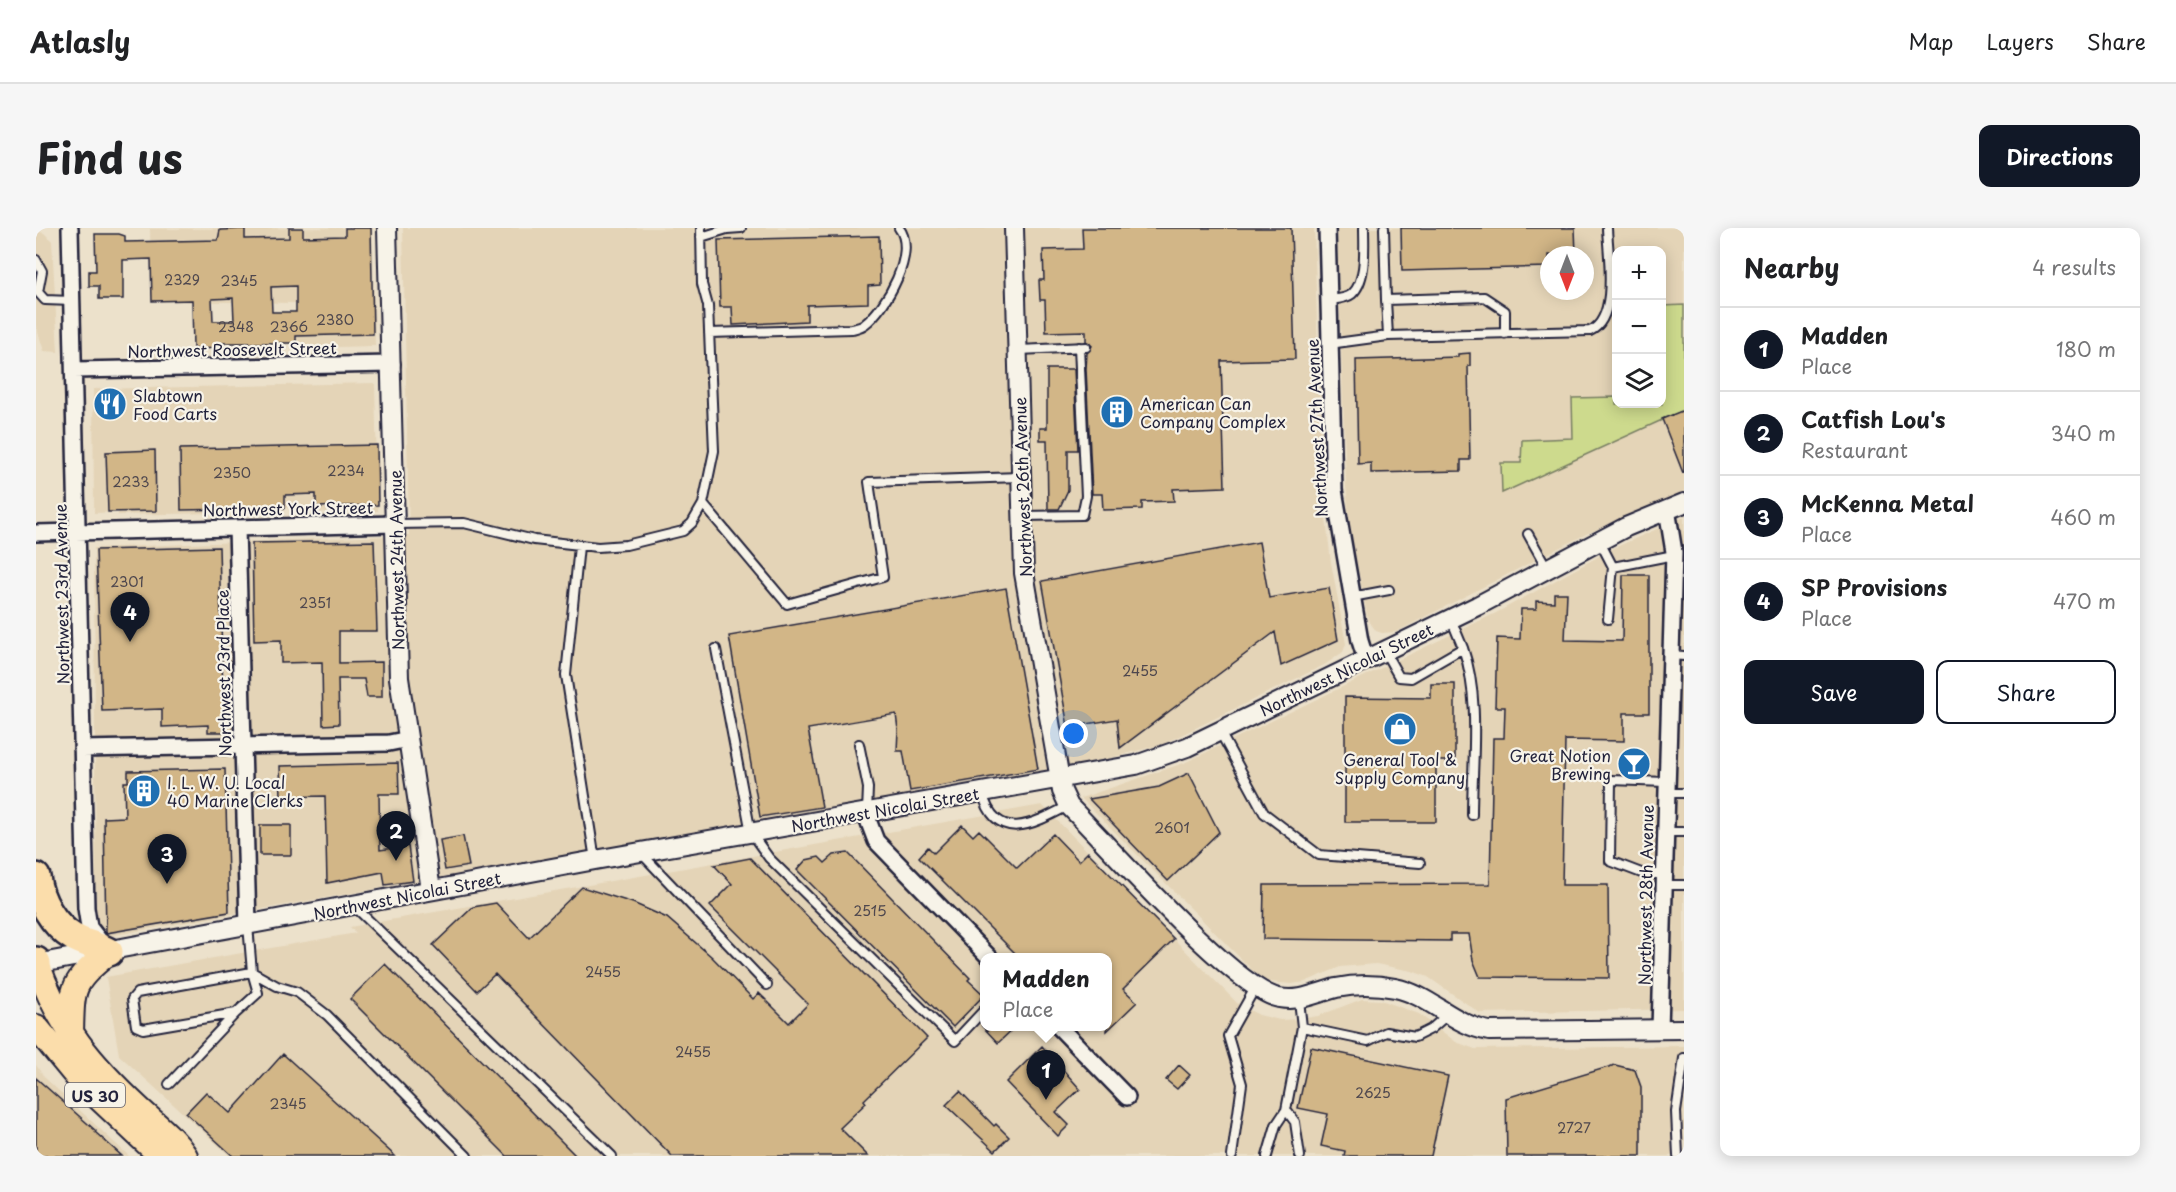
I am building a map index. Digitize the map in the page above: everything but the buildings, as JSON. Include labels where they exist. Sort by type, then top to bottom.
[{"type":"highway","points":[[36,877],[42,900],[56,921],[73,937],[109,952],[77,981],[71,1000],[71,1035]]},
{"type":"highway","name":"US 30","points":[[36,963],[46,989],[71,1035],[140,1110],[174,1139],[184,1156]]},
{"type":"highway","name":"US 30","points":[[36,1027],[62,1062],[161,1156]]},
{"type":"street","name":"Northwest 23rd Avenue","points":[[70,228],[87,920],[92,934],[109,952]]},
{"type":"street","name":"Northwest 24th Avenue","points":[[387,228],[399,678],[431,890]]},
{"type":"street","name":"Northwest 26th Avenue","points":[[1014,228],[1021,516],[1026,591],[1062,791],[1069,806],[1234,972],[1254,988]]},
{"type":"street","name":"Northwest 27th Avenue","points":[[1327,228],[1334,490],[1359,641],[1366,660]]},
{"type":"street","name":"Northwest Roosevelt Street","points":[[74,370],[392,364]]},
{"type":"street","name":"Northwest Nicolai Street","points":[[36,963],[109,952],[431,890],[1060,779],[1150,761],[1180,750],[1451,619],[1600,540],[1676,506]]},
{"type":"street","name":"Northwest 28th Avenue","points":[[1660,1029],[1666,787],[1677,655],[1674,555],[1676,506]]},
{"type":"street","name":"Northwest York Street","points":[[41,533],[395,524]]},
{"type":"street","name":"Northwest 23rd Place","points":[[237,528],[248,925]]},
{"type":"street","points":[[82,749],[389,743],[409,739]]},
{"type":"street","points":[[866,812],[876,841],[986,953]]},
{"type":"street","points":[[1254,988],[1271,996],[1299,999],[1336,988],[1374,985],[1409,991],[1468,1025],[1497,1032],[1684,1029]]},
{"type":"street","points":[[1063,1031],[1127,1097]]},
{"type":"lane","points":[[701,228],[702,284],[708,306],[710,333],[714,451],[703,504],[787,604],[883,577],[869,482],[1020,477]]},
{"type":"lane","points":[[701,237],[727,229],[741,228]]},
{"type":"lane","points":[[710,333],[852,329],[864,326],[897,280],[907,254],[905,235],[900,228]]},
{"type":"lane","points":[[1329,300],[1351,295],[1360,280],[1364,228]]},
{"type":"lane","points":[[1384,228],[1388,336]]},
{"type":"lane","points":[[1329,344],[1388,336],[1581,332],[1595,328],[1601,323],[1609,299],[1607,228]]},
{"type":"lane","points":[[36,260],[42,272],[37,291],[42,299],[72,301]]},
{"type":"lane","points":[[1386,300],[1484,297],[1505,311],[1505,334]]},
{"type":"lane","points":[[1017,350],[1083,347],[1086,496],[1082,515],[1021,516]]},
{"type":"lane","name":"Northwest York Street","points":[[395,524],[464,523],[534,540],[579,546],[626,545],[683,531],[692,523],[703,504]]},
{"type":"lane","points":[[1528,534],[1547,568]]},
{"type":"lane","points":[[1600,540],[1613,567],[1608,619]]},
{"type":"lane","points":[[579,546],[566,675],[596,860]]},
{"type":"lane","points":[[1613,567],[1674,555]]},
{"type":"lane","points":[[1352,597],[1389,590]]},
{"type":"lane","points":[[1451,619],[1470,667],[1473,712],[1472,815]]},
{"type":"lane","points":[[1384,651],[1399,677],[1411,678],[1463,648]]},
{"type":"lane","points":[[716,649],[751,833],[770,858],[955,1041],[980,1014]]},
{"type":"lane","points":[[1219,731],[1264,813],[1319,855],[1420,863]]},
{"type":"lane","points":[[859,744],[868,788],[866,812]]},
{"type":"lane","points":[[1684,793],[1666,787],[1611,780],[1610,861],[1644,874],[1684,885]]},
{"type":"lane","points":[[982,792],[986,808],[995,820],[1007,826],[1042,820],[1069,806]]},
{"type":"lane","points":[[1665,832],[1684,832]]},
{"type":"lane","points":[[640,852],[767,985]]},
{"type":"lane","points":[[353,905],[612,1156]]},
{"type":"lane","points":[[169,1084],[258,993],[252,972],[248,925]]},
{"type":"lane","points":[[236,1013],[143,1029],[136,1026],[132,999],[137,993],[252,972],[277,986],[297,992],[327,1015],[467,1156]]},
{"type":"lane","points":[[1232,1156],[1242,1084],[1228,1036],[1254,988]]},
{"type":"lane","points":[[1267,1156],[1276,1125],[1286,1110],[1302,1027],[1299,999]]},
{"type":"lane","points":[[1302,1027],[1368,1041],[1386,1032],[1415,1037],[1431,1029],[1448,1014]]},
{"type":"lane","points":[[1678,1156],[1676,1112],[1684,1058]]},
{"type":"lane","points":[[1286,1110],[1295,1122],[1300,1156]]},
{"type":"shaded area","points":[[372,228],[375,346],[297,348],[296,303],[152,301],[150,229]]},
{"type":"shaded area","points":[[403,228],[1314,228],[1322,485],[1331,562],[1346,644],[1343,652],[1326,664],[1163,744],[1103,760],[104,937],[96,928],[94,548],[409,535]]},
{"type":"shaded area","points":[[1337,228],[1684,228],[1684,492],[1586,534],[1396,632],[1376,631],[1368,620],[1350,529],[1346,486]]},
{"type":"shaded area","points":[[36,231],[44,233],[52,241],[58,352],[44,351],[36,326]]},
{"type":"shaded area","points":[[375,383],[378,511],[316,512],[315,507],[262,509],[261,512],[118,515],[118,512],[94,513],[93,389]]},
{"type":"shaded area","points":[[1684,517],[1684,1009],[1480,1013],[1428,977],[1412,971],[1376,964],[1340,967],[1305,982],[1291,984],[1270,982],[1260,978],[1081,798],[1184,763],[1496,613],[1614,548]]},
{"type":"shaded area","points":[[1042,805],[1238,1004],[1259,1015],[1280,1020],[1299,1019],[1318,1016],[1362,999],[1381,1000],[1419,1014],[1456,1042],[1475,1049],[1684,1046],[1684,1156],[230,1156],[119,1055],[106,977],[356,933],[350,927]]},
{"type":"shaded area","points":[[36,1065],[44,1077],[129,1156],[36,1156]]},
{"type":"green space","points":[[1684,305],[1684,410],[1502,493],[1501,463],[1521,463],[1522,440],[1573,438],[1572,398],[1612,397],[1612,408],[1666,408],[1666,306]]},
{"type":"place","name":"Slabtown Food Carts","points":[[110,404]]},
{"type":"place","name":"American Can Company Complex","points":[[1117,412]]},
{"type":"place","name":"SP Provisions","points":[[130,642]]},
{"type":"place","name":"General Tool & Supply Company","points":[[1400,729]]},
{"type":"place","name":"Great Notion Brewing","points":[[1634,764]]},
{"type":"place","name":"I. L. W. U. Local 40 Marine Clerks","points":[[144,791]]},
{"type":"place","name":"Catfish Lou's","points":[[396,861]]},
{"type":"place","name":"McKenna Metal","points":[[167,884]]},
{"type":"place","name":"Madden","points":[[1046,1100]]}]
